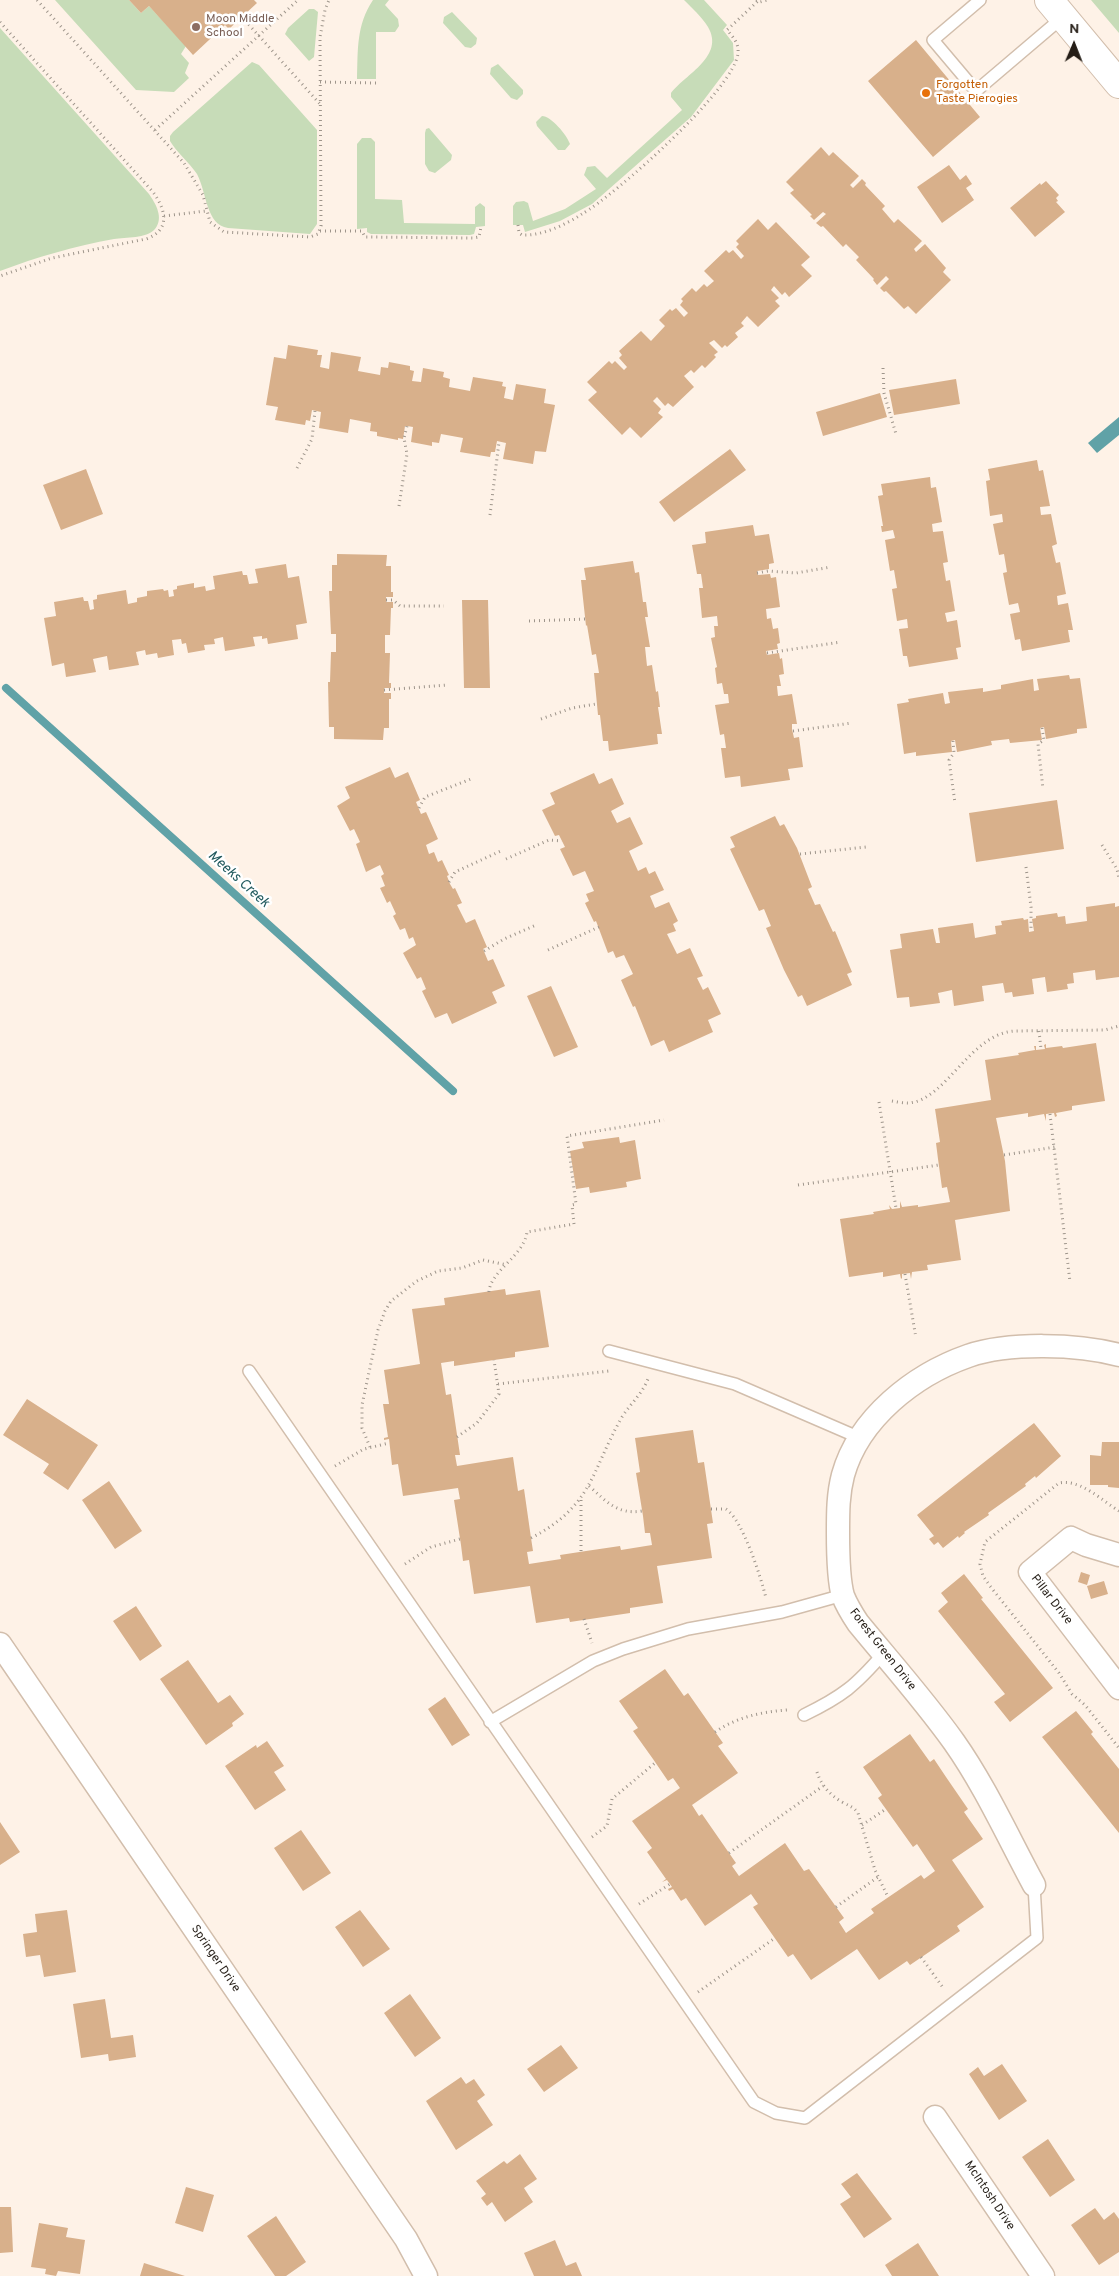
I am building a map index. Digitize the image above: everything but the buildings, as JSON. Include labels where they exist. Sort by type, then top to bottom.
[{"type":"main road","points":[[1056,9],[1119,84]]},
{"type":"street","name":"Forest Green Drive","points":[[1034,1885],[978,1779],[959,1750],[928,1707],[858,1623],[843,1595],[838,1544],[838,1504],[843,1473],[860,1438],[878,1413],[891,1401],[920,1381],[969,1356],[1000,1350],[1066,1346],[1095,1349],[1119,1355]]},
{"type":"street","name":"Pillar Drive","points":[[1119,1555],[1086,1545],[1071,1538],[1030,1572],[1119,1688]]},
{"type":"street","name":"Springer Drive","points":[[0,1644],[406,2239],[426,2276]]},
{"type":"street","name":"McIntosh Drive","points":[[935,2117],[1043,2276]]},
{"type":"lane","points":[[980,0],[933,40],[976,91],[1056,9]]},
{"type":"lane","points":[[609,1351],[744,1388],[860,1438]]},
{"type":"lane","points":[[249,1371],[754,2102],[776,2113],[804,2118],[1037,1938],[1034,1885]]},
{"type":"lane","points":[[490,1722],[599,1659],[671,1634],[770,1614],[843,1595]]},
{"type":"lane","points":[[800,1712],[836,1700],[850,1690],[883,1654]]},
{"type":"path","points":[[37,0],[155,130],[192,174],[203,195],[210,222],[224,232],[310,237],[315,236],[320,231],[320,37],[325,10],[329,0]]},
{"type":"path","points":[[155,130],[298,0]]},
{"type":"path","points":[[518,225],[519,233],[522,235],[535,234],[560,225],[582,214],[607,197],[688,125],[703,109],[737,59],[738,47],[727,30],[757,0],[767,0]]},
{"type":"path","points":[[242,17],[320,104]]},
{"type":"path","points":[[0,22],[153,192],[162,206],[164,216],[163,223],[157,233],[146,239],[59,256],[0,276]]},
{"type":"path","points":[[320,82],[376,83]]},
{"type":"path","points":[[164,216],[206,211]]},
{"type":"path","points":[[320,231],[362,231],[368,237],[473,238],[481,234],[481,227]]},
{"type":"path","points":[[883,368],[884,393],[896,434]]},
{"type":"path","points":[[296,468],[312,439],[315,411]]},
{"type":"path","points":[[399,506],[407,454],[404,438],[406,426]]},
{"type":"path","points":[[490,515],[499,442]]},
{"type":"path","points":[[757,573],[796,573],[831,567]]},
{"type":"path","points":[[386,600],[393,600],[400,606],[444,606]]},
{"type":"path","points":[[529,621],[587,619]]},
{"type":"path","points":[[767,653],[842,642]]},
{"type":"path","points":[[384,690],[447,685]]},
{"type":"path","points":[[540,719],[572,708],[596,704]]},
{"type":"path","points":[[793,730],[852,723]]},
{"type":"path","points":[[1042,728],[1044,740],[1038,744],[1043,789]]},
{"type":"path","points":[[953,741],[954,753],[949,760],[955,802]]},
{"type":"path","points":[[419,808],[425,796],[470,779]]},
{"type":"path","points":[[506,859],[549,840],[562,841]]},
{"type":"path","points":[[1102,845],[1117,869],[1119,879]]},
{"type":"path","points":[[800,854],[866,847]]},
{"type":"path","points":[[449,882],[455,872],[502,850]]},
{"type":"path","points":[[1026,867],[1031,907],[1031,931]]},
{"type":"path","points":[[484,951],[504,939],[536,925]]},
{"type":"path","points":[[548,950],[599,927]]},
{"type":"path","points":[[892,1101],[909,1103],[923,1098],[942,1084],[973,1051],[1002,1033],[1105,1030],[1119,1026]]},
{"type":"path","points":[[1039,1031],[1040,1049]]},
{"type":"path","points":[[879,1102],[896,1208]]},
{"type":"path","points":[[1050,1114],[1070,1282]]},
{"type":"path","points":[[489,1292],[490,1282],[507,1265],[525,1240],[527,1232],[574,1224],[572,1205],[576,1204],[567,1136],[664,1120]]},
{"type":"path","points":[[1004,1155],[1055,1147]]},
{"type":"path","points":[[798,1185],[939,1165]]},
{"type":"path","points":[[370,1447],[362,1428],[362,1405],[378,1330],[384,1311],[391,1301],[417,1281],[438,1271],[462,1268],[483,1260],[507,1265]]},
{"type":"path","points":[[905,1274],[916,1338]]},
{"type":"path","points":[[457,1437],[467,1432],[483,1416],[499,1394],[494,1360]]},
{"type":"path","points":[[531,1538],[561,1519],[581,1499],[624,1415],[643,1391],[654,1362]]},
{"type":"path","points":[[498,1384],[613,1370]]},
{"type":"path","points":[[321,1475],[354,1454],[370,1447],[389,1443]]},
{"type":"path","points":[[588,1486],[618,1509],[630,1512],[642,1511]]},
{"type":"path","points":[[581,1499],[581,1551]]},
{"type":"path","points":[[710,1509],[726,1509],[736,1520],[758,1571],[770,1614]]},
{"type":"path","points":[[389,1574],[431,1547],[460,1539]]},
{"type":"path","points":[[584,1619],[599,1659]]},
{"type":"path","points":[[715,1732],[735,1720],[751,1715],[800,1712]]},
{"type":"path","points":[[577,1848],[607,1826],[611,1802],[616,1795],[656,1763]]},
{"type":"path","points":[[817,1772],[823,1786],[835,1798],[856,1810],[878,1877],[888,1897]]},
{"type":"path","points":[[729,1853],[823,1786]]},
{"type":"path","points":[[862,1825],[886,1809]]},
{"type":"path","points":[[836,1907],[878,1877]]},
{"type":"path","points":[[624,1915],[670,1884]]},
{"type":"path","points":[[684,2002],[775,1938]]},
{"type":"path","points":[[921,1957],[953,2002]]},
{"type":"green space","points":[[55,0],[129,0],[141,13],[149,6],[186,46],[181,54],[189,63],[185,73],[189,78],[174,92],[136,90]]},
{"type":"green space","points":[[373,0],[389,0],[385,5],[398,19],[399,26],[395,32],[376,32],[376,79],[357,79],[359,38],[363,19]]},
{"type":"green space","points":[[684,0],[704,0],[727,25],[723,30],[733,43],[734,60],[691,117],[592,204],[560,221],[525,232],[523,225],[513,225],[513,206],[516,202],[524,201],[528,203],[533,221],[565,209],[596,189],[584,175],[587,167],[595,166],[607,178],[682,110],[671,97],[671,93],[701,64],[708,56],[712,47],[712,37],[706,23]]},
{"type":"green space","points":[[1091,0],[1119,0],[1119,33]]},
{"type":"green space","points":[[309,9],[314,9],[318,12],[314,57],[309,61],[285,34],[288,28]]},
{"type":"green space","points":[[452,12],[477,38],[476,44],[471,48],[465,47],[443,23],[444,17]]},
{"type":"green space","points":[[0,28],[149,194],[159,216],[158,225],[155,229],[141,236],[114,239],[71,249],[0,271]]},
{"type":"green space","points":[[252,62],[259,65],[317,130],[317,224],[310,234],[221,226],[211,215],[197,174],[170,141],[170,136],[173,132]]},
{"type":"green space","points":[[498,64],[523,90],[523,94],[517,100],[511,98],[490,74],[491,68]]},
{"type":"green space","points":[[542,116],[554,122],[566,136],[570,144],[565,150],[558,150],[537,126],[536,122]]},
{"type":"green space","points":[[429,128],[452,155],[451,160],[435,173],[429,171],[425,164],[425,133],[426,129]]},
{"type":"green space","points":[[362,138],[371,138],[375,142],[375,199],[402,200],[404,223],[475,224],[475,207],[480,203],[485,207],[485,226],[476,227],[474,234],[470,235],[371,234],[367,232],[367,228],[357,229],[357,144]]},
{"type":"water","points":[[1119,417],[1119,435],[1097,453],[1088,443]]},
{"type":"waterway","name":"Meeks Creek","points":[[6,688],[453,1091]]},
{"type":"place","name":"Moon Middle School","points":[[196,27]]},
{"type":"place","name":"Forgotten Taste Pierogies","points":[[926,93]]}]
